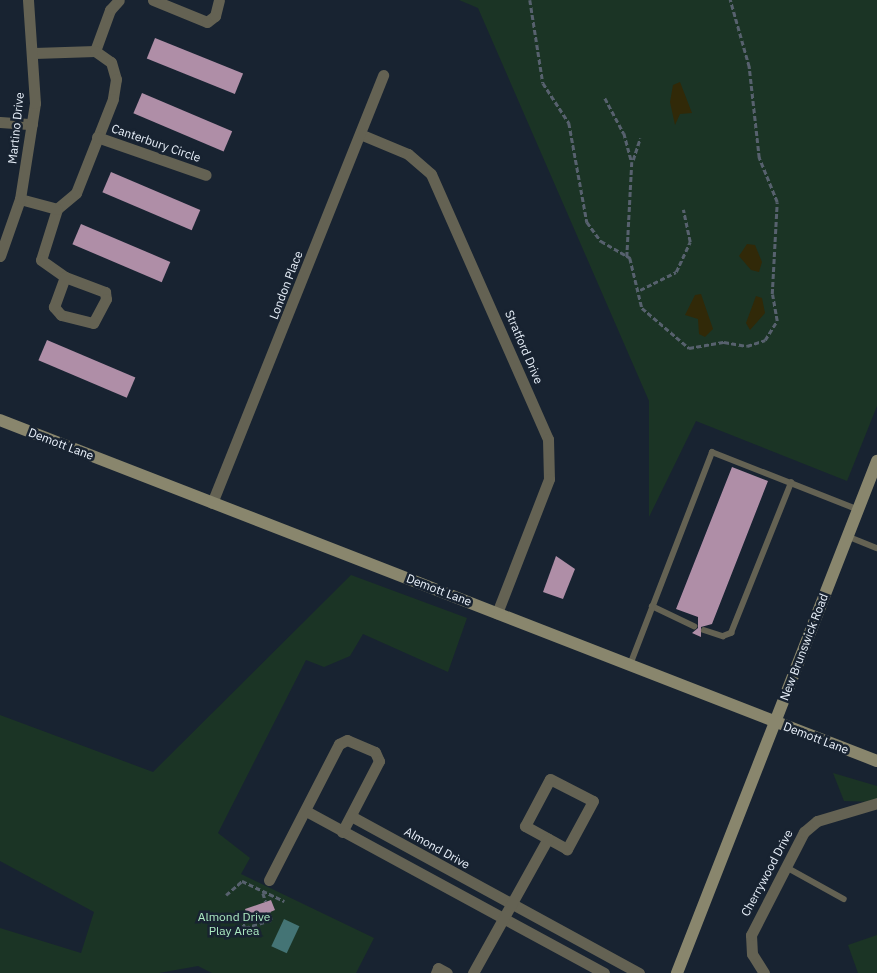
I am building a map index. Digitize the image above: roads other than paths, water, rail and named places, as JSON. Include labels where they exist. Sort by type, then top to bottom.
[{"type":"street","name":"Martino Drive","points":[[0,256],[20,198],[32,124],[34,53],[28,0]]},
{"type":"street","points":[[34,53],[95,51],[110,10],[119,0]]},
{"type":"street","points":[[153,0],[207,22],[215,16],[219,0]]},
{"type":"street","name":"Canterbury Circle","points":[[57,209],[76,193],[113,99],[116,79],[111,62],[95,51]]},
{"type":"street","name":"London Place","points":[[212,503],[383,75]]},
{"type":"street","points":[[0,122],[32,124]]},
{"type":"street","name":"Stratford Drive","points":[[360,134],[408,154],[431,174],[548,439],[549,479],[497,613]]},
{"type":"street","name":"Canterbury Circle","points":[[97,137],[206,175]]},
{"type":"street","points":[[20,198],[57,209],[41,260],[65,277],[105,292],[106,299],[92,323],[61,315],[54,307],[65,277]]},
{"type":"street","name":"Demott Lane","points":[[0,420],[775,723],[877,761]]},
{"type":"street","name":"New Brunswick Road","points":[[677,973],[877,461]]},
{"type":"street","points":[[269,880],[339,744],[353,740],[375,752],[380,761],[342,832]]},
{"type":"street","points":[[550,779],[593,801],[567,849],[548,838],[525,826],[550,779]]},
{"type":"street","name":"Cherrywood Drive","points":[[764,973],[752,954],[751,935],[784,866],[810,826],[877,803]]},
{"type":"street","points":[[306,811],[604,973]]},
{"type":"street","name":"Almond Drive","points":[[351,816],[639,973]]},
{"type":"street","points":[[473,973],[548,838]]},
{"type":"street","points":[[436,973],[438,968],[447,973]]},
{"type":"lane","points":[[630,665],[712,452],[858,509]]},
{"type":"lane","points":[[704,630],[723,636],[734,626],[791,483]]},
{"type":"lane","points":[[847,536],[877,548]]},
{"type":"lane","points":[[652,606],[694,626]]},
{"type":"lane","points":[[784,866],[844,899]]},
{"type":"park label","name":"Almond Drive Play Area","points":[[234,924]]}]
